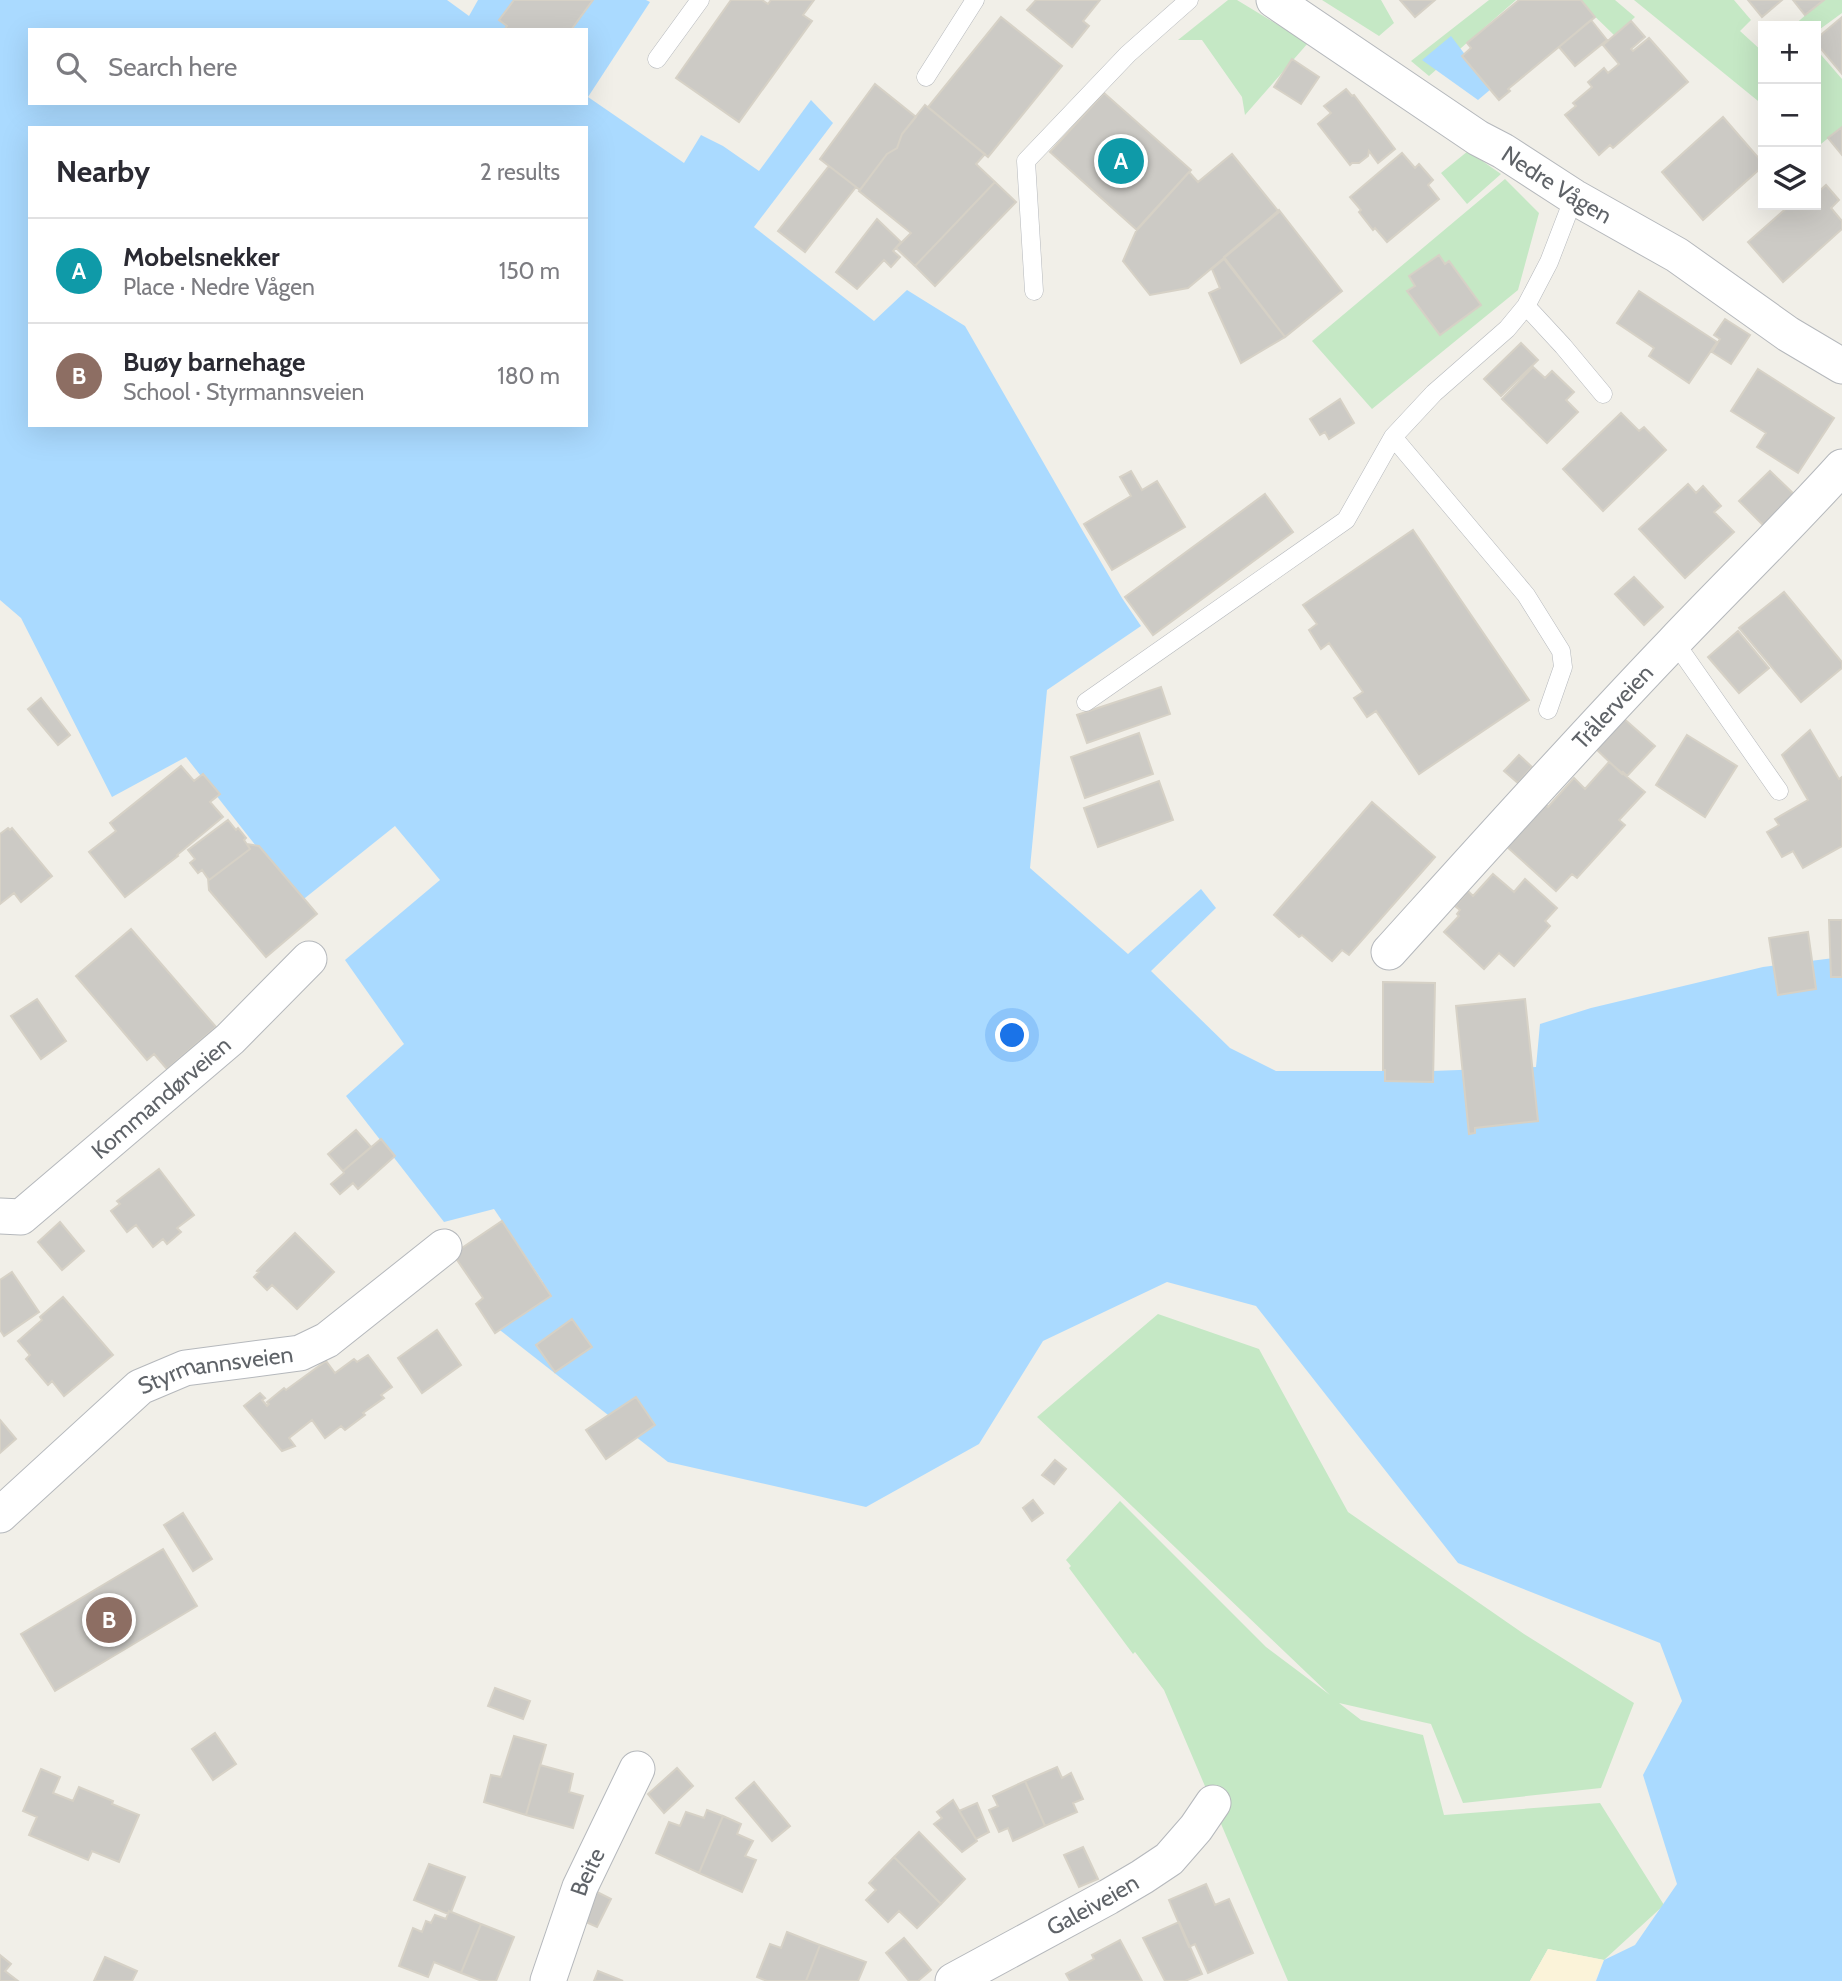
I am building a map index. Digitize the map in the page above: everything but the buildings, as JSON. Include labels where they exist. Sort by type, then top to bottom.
[{"type":"street","name":"Nedre Vågen","points":[[1274,0],[1478,138],[1574,197],[1677,255],[1788,334],[1842,366]]},
{"type":"street","name":"Trålerveien","points":[[1389,952],[1569,753],[1842,467]]},
{"type":"street","name":"Kommandørveien","points":[[0,1216],[21,1217],[230,1039],[309,959]]},
{"type":"street","name":"Styrmannsveien","points":[[0,1515],[140,1387],[185,1368],[300,1353],[327,1340],[444,1247]]},
{"type":"street","name":"Beite","points":[[548,1981],[580,1887],[637,1769]]},
{"type":"street","name":"Galeiveien","points":[[953,1981],[1108,1897],[1169,1859],[1213,1803]]},
{"type":"lane","points":[[657,58],[700,0]]},
{"type":"lane","points":[[926,78],[975,0]]},
{"type":"lane","points":[[1034,291],[1026,161],[1128,54],[1189,0]]},
{"type":"lane","points":[[1086,702],[1346,520],[1393,437],[1434,393],[1507,329],[1526,306],[1549,262],[1574,197]]},
{"type":"lane","points":[[1526,306],[1603,394]]},
{"type":"lane","points":[[1393,437],[1526,595],[1561,651],[1563,667],[1548,710]]},
{"type":"lane","points":[[1674,641],[1779,791]]},
{"type":"green space","points":[[1228,0],[1237,0],[1308,43],[1245,115],[1242,97],[1202,40],[1178,40]]},
{"type":"green space","points":[[1322,0],[1381,0],[1394,23],[1379,36]]},
{"type":"green space","points":[[1489,0],[1516,0],[1429,76],[1411,61]]},
{"type":"green space","points":[[1578,0],[1615,0],[1635,17],[1615,36]]},
{"type":"green space","points":[[1634,0],[1734,0],[1751,20],[1740,31],[1758,47],[1758,101]]},
{"type":"green space","points":[[1823,0],[1842,0],[1842,13],[1821,28],[1821,21],[1799,21]]},
{"type":"green space","points":[[1821,55],[1842,79],[1842,127],[1821,144]]},
{"type":"green space","points":[[1468,151],[1501,174],[1467,204],[1441,173]]},
{"type":"green space","points":[[1505,179],[1539,213],[1518,290],[1372,409],[1312,341]]},
{"type":"green space","points":[[1158,1314],[1259,1349],[1348,1512],[1524,1634],[1634,1703],[1601,1788],[1463,1803],[1431,1724],[1339,1703],[1361,1720],[1423,1735],[1444,1815],[1600,1803],[1664,1905],[1604,1960],[1548,1949],[1530,1981],[1288,1981],[1164,1690],[1135,1652],[1133,1654],[1069,1568],[1071,1566],[1066,1560],[1120,1501],[1266,1647],[1330,1695],[1037,1417]]},
{"type":"sand","points":[[1548,1949],[1604,1960],[1595,1981],[1530,1981]]},
{"type":"water","points":[[0,0],[447,0],[469,16],[478,0],[646,0],[650,2],[588,97],[684,163],[701,135],[723,146],[759,171],[811,100],[833,123],[754,227],[874,321],[907,290],[965,326],[1122,598],[1141,626],[1047,690],[1030,868],[1128,954],[1201,889],[1216,908],[1151,971],[1230,1048],[1276,1071],[1432,1071],[1536,1067],[1540,1024],[1591,1008],[1763,967],[1842,957],[1842,1981],[1596,1981],[1604,1960],[1635,1945],[1677,1884],[1643,1775],[1682,1701],[1660,1643],[1458,1563],[1256,1306],[1167,1282],[1043,1341],[979,1444],[866,1507],[668,1462],[496,1327],[543,1282],[494,1209],[444,1222],[346,1096],[404,1044],[345,960],[440,880],[395,826],[300,902],[186,757],[112,797],[21,618],[0,600]]},
{"type":"water","points":[[1451,36],[1491,89],[1478,100],[1422,60]]},
{"type":"place","name":"Mobelsnekker","points":[[1121,161]]},
{"type":"place","name":"Buøy barnehage","points":[[109,1620]]}]
